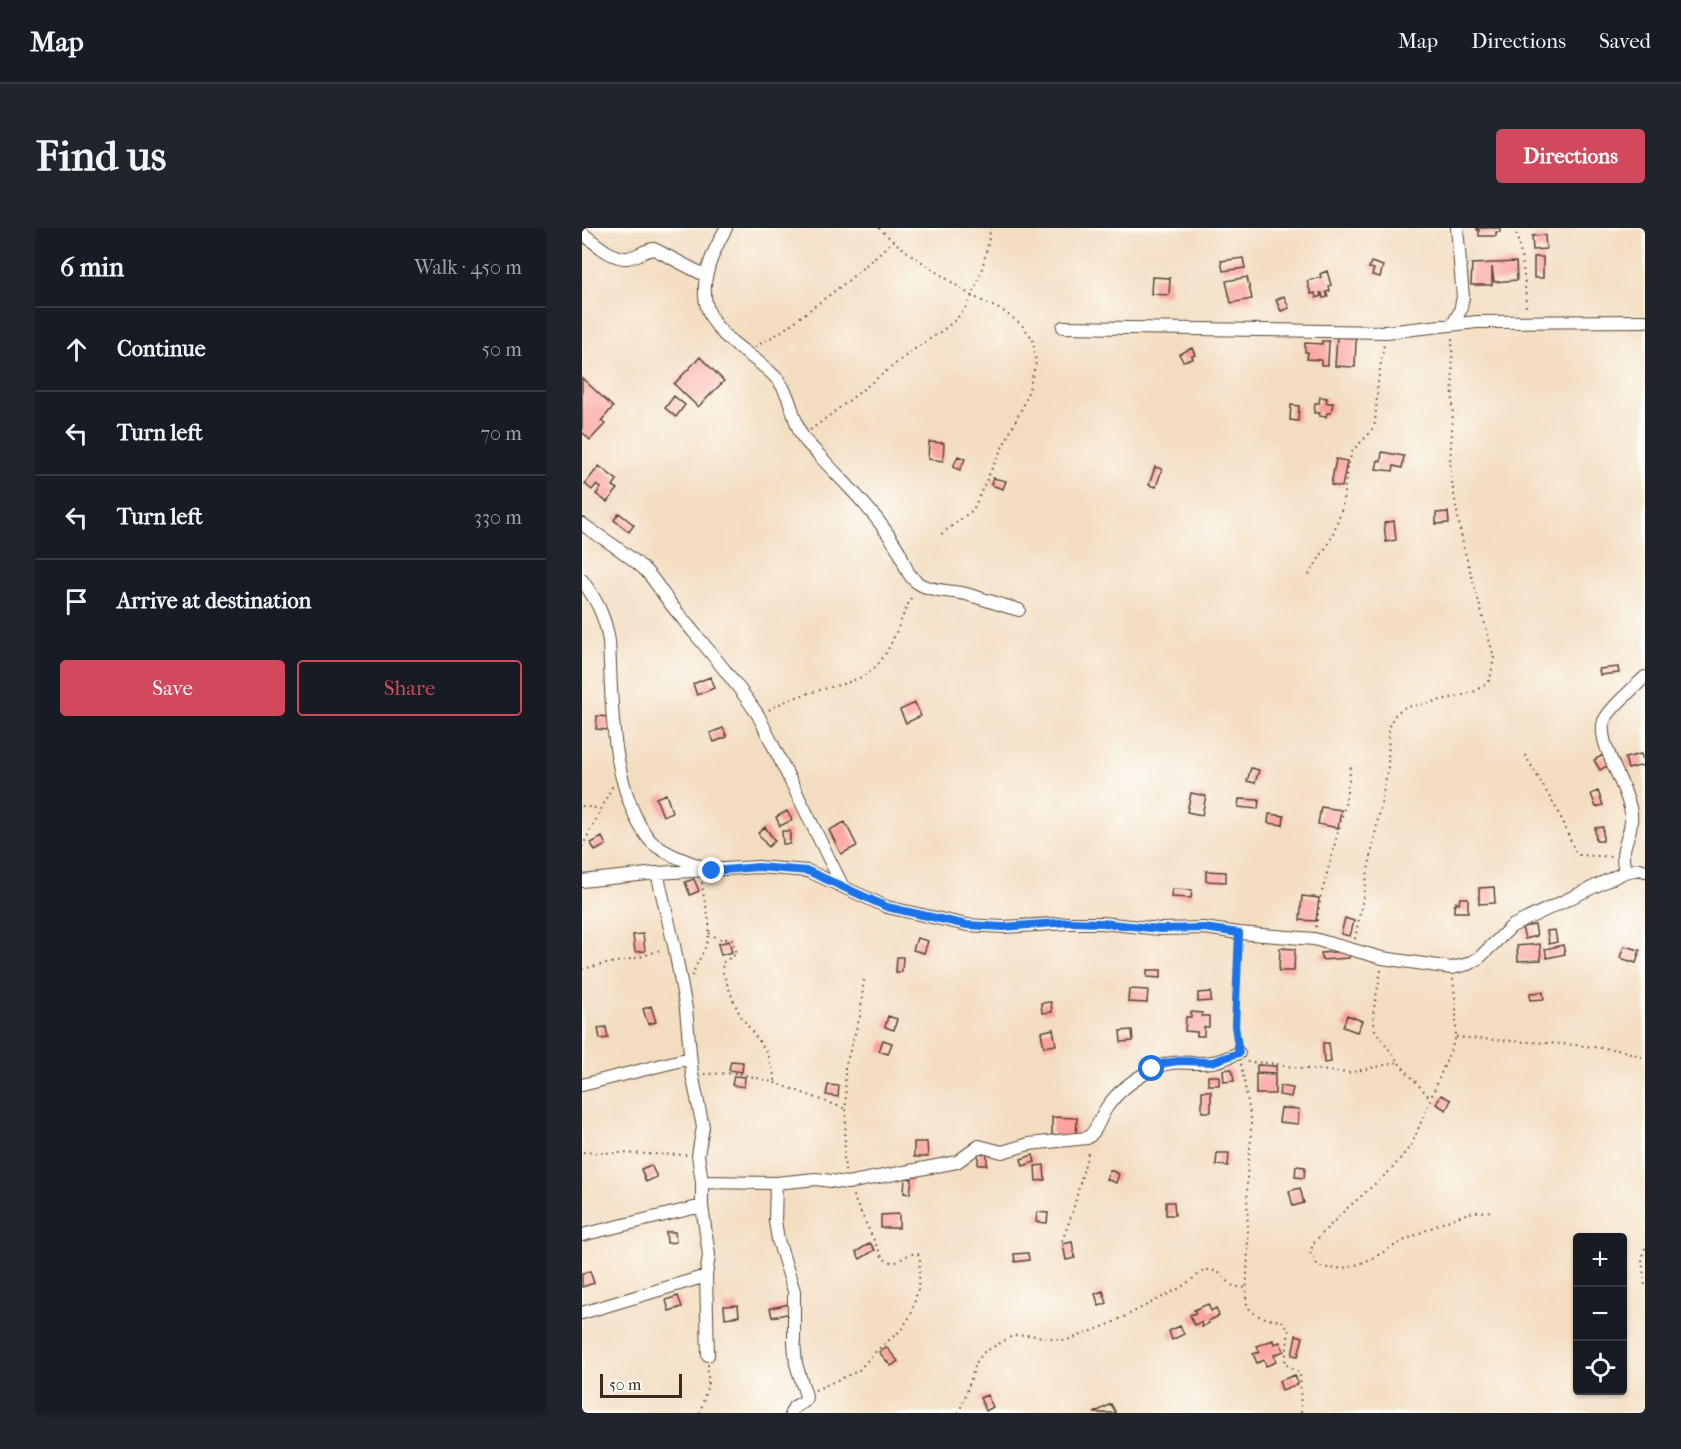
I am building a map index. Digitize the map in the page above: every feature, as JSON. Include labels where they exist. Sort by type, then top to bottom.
[{"type":"street","points":[[726,228],[706,276],[704,297],[713,321],[722,333],[778,381],[795,414],[802,435],[885,529],[899,551],[910,576],[920,585],[964,594],[1019,610]]},
{"type":"street","points":[[1453,324],[1461,311],[1463,297],[1457,228]]},
{"type":"street","points":[[582,233],[616,256],[626,258],[638,256],[648,249],[654,249],[706,276]]},
{"type":"street","points":[[1063,327],[1386,332],[1477,322],[1645,321]]},
{"type":"street","points":[[582,524],[646,571],[742,691],[758,715],[842,885]]},
{"type":"street","points":[[582,580],[602,612],[607,628],[613,730],[633,810],[652,844],[707,871]]},
{"type":"street","points":[[1625,872],[1622,856],[1632,827],[1631,811],[1602,731],[1605,720],[1613,709],[1645,677]]},
{"type":"street","points":[[582,882],[657,873],[758,867],[808,871],[887,907],[967,925],[1003,927],[1069,922],[1160,929],[1204,928],[1314,939],[1382,958],[1452,968],[1468,964],[1479,958],[1512,926],[1625,872],[1640,869],[1645,871]]},
{"type":"street","points":[[657,873],[686,1009],[692,1074],[703,1127],[698,1155],[709,1255],[706,1276],[708,1355]]},
{"type":"street","points":[[702,1182],[776,1183],[816,1179],[847,1183],[957,1162],[979,1146],[1002,1152],[1029,1144],[1087,1138],[1093,1134],[1107,1107],[1120,1092],[1152,1069],[1165,1063],[1179,1061],[1212,1062],[1239,1053]]},
{"type":"street","points":[[582,1085],[690,1058]]},
{"type":"street","points":[[776,1183],[777,1240],[794,1291],[796,1364],[806,1396],[805,1401],[794,1407],[791,1413]]},
{"type":"street","points":[[582,1235],[702,1206]]},
{"type":"street","points":[[582,1313],[706,1276]]},
{"type":"path","points":[[879,228],[893,241],[972,296],[1003,311],[1021,324],[1034,339],[1036,363],[1026,400],[973,510],[940,535]]},
{"type":"path","points":[[802,435],[838,410],[962,312],[972,296],[984,261],[991,228]]},
{"type":"path","points":[[1515,228],[1526,283],[1527,322]]},
{"type":"path","points":[[746,352],[782,331],[849,280],[893,241]]},
{"type":"path","points":[[1353,950],[1388,767],[1389,726],[1403,708],[1476,691],[1490,680],[1494,657],[1463,545],[1453,489],[1450,462],[1454,413],[1453,324]]},
{"type":"path","points":[[1309,575],[1332,537],[1341,508],[1347,468],[1353,450],[1370,433],[1374,423],[1386,332]]},
{"type":"path","points":[[758,715],[794,698],[860,678],[870,671],[878,663],[920,585]]},
{"type":"path","points":[[1525,755],[1559,813],[1575,851],[1582,857],[1622,856]]},
{"type":"path","points":[[1314,939],[1321,896],[1345,805],[1351,766]]},
{"type":"path","points":[[582,847],[621,769]]},
{"type":"path","points":[[582,806],[601,809]]},
{"type":"path","points":[[691,982],[705,950],[709,933],[709,919],[702,886],[707,871]]},
{"type":"path","points":[[709,933],[719,939],[732,939],[736,954],[722,963],[723,973],[740,1016],[764,1048],[776,1083]]},
{"type":"path","points":[[1239,933],[1235,1026],[1239,1053]]},
{"type":"path","points":[[582,969],[640,957],[674,945]]},
{"type":"path","points":[[1382,958],[1373,1014],[1375,1030],[1398,1062],[1431,1100]]},
{"type":"path","points":[[1452,968],[1456,1037],[1412,1144],[1391,1170],[1344,1211],[1316,1241],[1310,1252],[1318,1266],[1329,1269],[1348,1268],[1370,1260],[1408,1239],[1467,1214],[1494,1211]]},
{"type":"path","points":[[806,1396],[858,1371],[874,1353],[901,1330],[911,1315],[918,1285],[920,1258],[918,1254],[910,1254],[894,1263],[883,1259],[847,1183],[844,1159],[845,1068],[860,1016],[864,979]]},
{"type":"path","points":[[1456,1037],[1543,1042],[1619,1050],[1645,1059]]},
{"type":"path","points":[[1301,1413],[1300,1373],[1285,1364],[1289,1329],[1282,1321],[1261,1317],[1247,1308],[1246,1175],[1251,1119],[1240,1062],[1269,1063],[1348,1073],[1398,1062]]},
{"type":"path","points":[[692,1074],[738,1073],[776,1083],[846,1109]]},
{"type":"path","points":[[1062,1241],[1072,1214],[1093,1134]]},
{"type":"path","points":[[583,1152],[698,1155]]},
{"type":"path","points":[[1645,1248],[1642,1259],[1645,1287]]},
{"type":"path","points":[[958,1413],[976,1363],[984,1353],[1012,1336],[1029,1335],[1071,1339],[1110,1324],[1180,1288],[1205,1270],[1219,1273],[1233,1286],[1246,1288]]},
{"type":"path","points":[[700,1413],[708,1384],[708,1355]]},
{"type":"building","points":[[1477,228],[1500,228],[1500,232],[1496,232],[1496,236],[1479,236]]},
{"type":"building","points":[[1545,235],[1546,249],[1533,250],[1532,236]]},
{"type":"building","points":[[1534,257],[1543,257],[1543,278],[1534,278]]},
{"type":"building","points":[[1243,258],[1245,268],[1223,271],[1221,261]]},
{"type":"building","points":[[1371,262],[1383,266],[1380,277],[1372,275],[1374,269],[1369,268]]},
{"type":"building","points":[[1516,262],[1517,280],[1494,282],[1492,267],[1492,285],[1471,285],[1472,264]]},
{"type":"building","points":[[1327,271],[1331,285],[1329,286],[1330,291],[1326,292],[1328,297],[1323,298],[1320,293],[1321,296],[1316,298],[1315,293],[1311,294],[1307,281],[1321,277],[1320,274]]},
{"type":"building","points":[[1152,277],[1170,278],[1169,295],[1151,294]]},
{"type":"building","points":[[1247,277],[1252,299],[1231,303],[1226,281]]},
{"type":"building","points":[[1284,296],[1289,308],[1281,311],[1276,300]]},
{"type":"building","points":[[1337,337],[1356,338],[1355,367],[1335,366]]},
{"type":"building","points":[[1322,341],[1329,341],[1328,365],[1321,365],[1321,360],[1307,359],[1308,352],[1305,352],[1305,343],[1322,344]]},
{"type":"building","points":[[1192,348],[1195,355],[1192,356],[1193,359],[1183,361],[1179,354]]},
{"type":"building","points":[[700,357],[724,381],[698,407],[674,384]]},
{"type":"building","points":[[582,378],[613,407],[601,421],[605,424],[590,440],[582,432]]},
{"type":"building","points":[[674,396],[685,405],[676,417],[665,408]]},
{"type":"building","points":[[1320,397],[1327,398],[1326,403],[1333,403],[1331,413],[1327,413],[1326,417],[1319,416],[1320,413],[1314,413],[1315,403],[1319,403]]},
{"type":"building","points":[[1291,405],[1299,406],[1298,421],[1290,420]]},
{"type":"building","points":[[929,442],[944,443],[943,461],[928,459]]},
{"type":"building","points":[[1382,452],[1404,456],[1402,468],[1394,466],[1393,471],[1376,469],[1378,460],[1381,461]]},
{"type":"building","points":[[958,456],[965,459],[960,470],[953,467]]},
{"type":"building","points":[[1336,459],[1347,461],[1342,487],[1331,485]]},
{"type":"building","points":[[599,466],[617,480],[613,486],[618,489],[607,502],[596,494],[601,488],[596,485],[592,490],[585,484]]},
{"type":"building","points":[[1155,467],[1162,469],[1156,487],[1149,485]]},
{"type":"building","points":[[993,478],[1006,481],[1003,489],[991,485]]},
{"type":"building","points":[[1448,512],[1449,523],[1436,524],[1436,513]]},
{"type":"building","points":[[619,513],[634,525],[629,532],[614,520]]},
{"type":"building","points":[[1394,521],[1396,540],[1386,542],[1384,523]]},
{"type":"building","points":[[1618,667],[1619,673],[1600,675],[1599,669]]},
{"type":"building","points":[[710,677],[714,688],[697,695],[693,684]]},
{"type":"building","points":[[915,703],[921,716],[906,723],[900,710]]},
{"type":"building","points":[[597,716],[610,717],[609,730],[596,729]]},
{"type":"building","points":[[723,728],[727,737],[714,742],[710,733]]},
{"type":"building","points":[[1641,754],[1644,765],[1628,769],[1625,758]]},
{"type":"building","points":[[1603,755],[1609,765],[1600,770],[1594,760]]},
{"type":"building","points":[[1251,768],[1259,770],[1255,783],[1247,781]]},
{"type":"building","points":[[1598,791],[1603,805],[1596,807],[1591,794]]},
{"type":"building","points":[[1191,793],[1206,796],[1202,815],[1187,812]]},
{"type":"building","points":[[666,794],[672,812],[663,816],[656,798]]},
{"type":"building","points":[[1239,799],[1259,800],[1258,809],[1238,807]]},
{"type":"building","points":[[1321,807],[1341,810],[1338,828],[1318,824]]},
{"type":"building","points":[[787,811],[792,820],[780,826],[776,817]]},
{"type":"building","points":[[1269,814],[1284,816],[1283,825],[1268,823]]},
{"type":"building","points":[[845,822],[857,846],[841,854],[829,830]]},
{"type":"building","points":[[765,827],[775,841],[768,847],[758,833]]},
{"type":"building","points":[[1603,827],[1603,841],[1596,841],[1595,828]]},
{"type":"building","points":[[782,831],[790,831],[790,844],[783,844]]},
{"type":"building","points":[[602,837],[606,845],[595,851],[591,843]]},
{"type":"building","points":[[1206,871],[1226,872],[1226,882],[1206,881]]},
{"type":"building","points":[[694,879],[699,891],[690,895],[685,882]]},
{"type":"building","points":[[1494,887],[1495,903],[1479,904],[1479,888]]},
{"type":"building","points":[[1172,889],[1192,890],[1191,898],[1171,897]]},
{"type":"building","points":[[1302,896],[1319,898],[1316,921],[1300,920]]},
{"type":"building","points":[[1460,898],[1468,898],[1468,912],[1454,912],[1454,905],[1456,902],[1459,903]]},
{"type":"building","points":[[1345,918],[1354,921],[1350,936],[1341,934]]},
{"type":"building","points":[[1535,925],[1537,936],[1525,939],[1522,927]]},
{"type":"building","points":[[1555,930],[1557,942],[1549,944],[1547,931]]},
{"type":"building","points":[[643,934],[645,951],[635,952],[633,935]]},
{"type":"building","points":[[917,938],[928,941],[924,953],[913,950]]},
{"type":"building","points":[[729,941],[732,952],[721,955],[718,944]]},
{"type":"building","points":[[1540,944],[1541,960],[1518,961],[1517,946]]},
{"type":"building","points":[[1563,945],[1565,954],[1547,958],[1545,949]]},
{"type":"building","points":[[1624,946],[1640,950],[1636,963],[1620,958]]},
{"type":"building","points":[[1280,948],[1295,949],[1294,971],[1279,971]]},
{"type":"building","points":[[1349,951],[1349,958],[1322,960],[1321,953]]},
{"type":"building","points":[[897,957],[903,957],[902,972],[896,972]]},
{"type":"building","points":[[1147,970],[1161,970],[1161,978],[1147,977]]},
{"type":"building","points":[[1129,989],[1148,990],[1147,1003],[1128,1002]]},
{"type":"building","points":[[1211,992],[1211,1001],[1198,1002],[1198,993]]},
{"type":"building","points":[[1543,992],[1544,999],[1530,1000],[1530,993]]},
{"type":"building","points":[[1051,1002],[1052,1012],[1042,1013],[1041,1003]]},
{"type":"building","points":[[651,1006],[656,1022],[648,1024],[643,1009]]},
{"type":"building","points":[[1191,1012],[1209,1016],[1209,1027],[1204,1027],[1204,1036],[1197,1036],[1197,1032],[1185,1031],[1186,1017],[1191,1017]]},
{"type":"building","points":[[1347,1015],[1362,1021],[1357,1032],[1343,1027]]},
{"type":"building","points":[[888,1016],[897,1019],[894,1030],[885,1027]]},
{"type":"building","points":[[606,1027],[608,1038],[600,1039],[598,1028]]},
{"type":"building","points":[[1053,1029],[1056,1045],[1044,1047],[1041,1032]]},
{"type":"building","points":[[1132,1030],[1133,1041],[1121,1042],[1120,1031]]},
{"type":"building","points":[[883,1040],[892,1043],[888,1054],[879,1051]]},
{"type":"building","points":[[1323,1043],[1329,1043],[1331,1062],[1324,1063]]},
{"type":"building","points":[[731,1061],[743,1062],[742,1072],[729,1070]]},
{"type":"building","points":[[1257,1065],[1276,1066],[1276,1073],[1257,1072]]},
{"type":"building","points":[[1232,1069],[1234,1081],[1224,1082],[1223,1070]]},
{"type":"building","points":[[1256,1074],[1275,1075],[1275,1094],[1256,1094]]},
{"type":"building","points":[[734,1076],[745,1077],[744,1087],[732,1085]]},
{"type":"building","points":[[1208,1076],[1219,1076],[1219,1085],[1208,1085]]},
{"type":"building","points":[[828,1085],[839,1086],[838,1097],[826,1095]]},
{"type":"building","points":[[1280,1086],[1293,1088],[1291,1097],[1279,1095]]},
{"type":"building","points":[[1202,1091],[1211,1091],[1211,1112],[1202,1112]]},
{"type":"building","points":[[1441,1095],[1451,1100],[1446,1110],[1436,1104]]},
{"type":"building","points":[[1281,1108],[1299,1109],[1298,1124],[1279,1122]]},
{"type":"building","points":[[1052,1117],[1077,1118],[1076,1137],[1052,1136]]},
{"type":"building","points":[[914,1142],[927,1142],[928,1157],[914,1157]]},
{"type":"building","points":[[978,1149],[987,1149],[987,1165],[978,1165]]},
{"type":"building","points":[[1217,1153],[1229,1153],[1228,1166],[1216,1165]]},
{"type":"building","points":[[1033,1155],[1035,1162],[1023,1166],[1021,1159]]},
{"type":"building","points":[[651,1165],[657,1177],[646,1182],[641,1169]]},
{"type":"building","points":[[1044,1165],[1045,1180],[1036,1181],[1035,1166]]},
{"type":"building","points":[[1296,1166],[1305,1167],[1304,1178],[1295,1177]]},
{"type":"building","points":[[1110,1170],[1119,1174],[1116,1183],[1106,1179]]},
{"type":"building","points":[[905,1178],[912,1179],[910,1194],[904,1193]]},
{"type":"building","points":[[1300,1188],[1304,1203],[1293,1206],[1289,1191]]},
{"type":"building","points":[[1166,1202],[1174,1202],[1175,1215],[1166,1215]]},
{"type":"building","points":[[1037,1212],[1048,1213],[1047,1223],[1036,1222]]},
{"type":"building","points":[[899,1214],[899,1228],[881,1228],[881,1215]]},
{"type":"building","points":[[666,1232],[675,1232],[676,1242],[667,1243]]},
{"type":"building","points":[[1072,1242],[1075,1258],[1066,1260],[1063,1244]]},
{"type":"building","points":[[870,1243],[875,1250],[860,1259],[856,1252]]},
{"type":"building","points":[[1028,1253],[1029,1260],[1015,1262],[1014,1254]]},
{"type":"building","points":[[590,1271],[594,1283],[582,1287],[582,1274]]},
{"type":"building","points":[[1103,1291],[1107,1303],[1099,1306],[1095,1294]]},
{"type":"building","points":[[678,1296],[682,1307],[669,1311],[666,1300]]},
{"type":"building","points":[[790,1304],[792,1313],[772,1317],[770,1308]]},
{"type":"building","points":[[1208,1304],[1211,1311],[1216,1308],[1219,1316],[1202,1327],[1201,1322],[1194,1325],[1190,1315],[1196,1313],[1194,1310]]},
{"type":"building","points":[[738,1305],[739,1316],[725,1318],[724,1306]]},
{"type":"building","points":[[1180,1326],[1184,1334],[1172,1340],[1169,1331]]},
{"type":"building","points":[[1296,1335],[1303,1337],[1298,1356],[1292,1355]]},
{"type":"building","points":[[1273,1340],[1274,1344],[1280,1342],[1284,1351],[1274,1355],[1276,1362],[1266,1366],[1264,1360],[1257,1363],[1253,1354],[1260,1352],[1257,1346]]},
{"type":"building","points":[[886,1347],[898,1361],[891,1366],[879,1352]]},
{"type":"building","points":[[1295,1375],[1298,1384],[1282,1390],[1279,1381]]},
{"type":"building","points":[[987,1395],[993,1407],[986,1411],[980,1398]]},
{"type":"building","points":[[1111,1404],[1116,1413],[1094,1413]]},
{"type":"route","points":[[712,871],[758,867],[808,871],[887,907],[967,925],[1003,927],[1069,922],[1160,929],[1204,928],[1239,933],[1235,1026],[1239,1053],[1212,1062],[1179,1061],[1165,1063],[1152,1069]]}]
